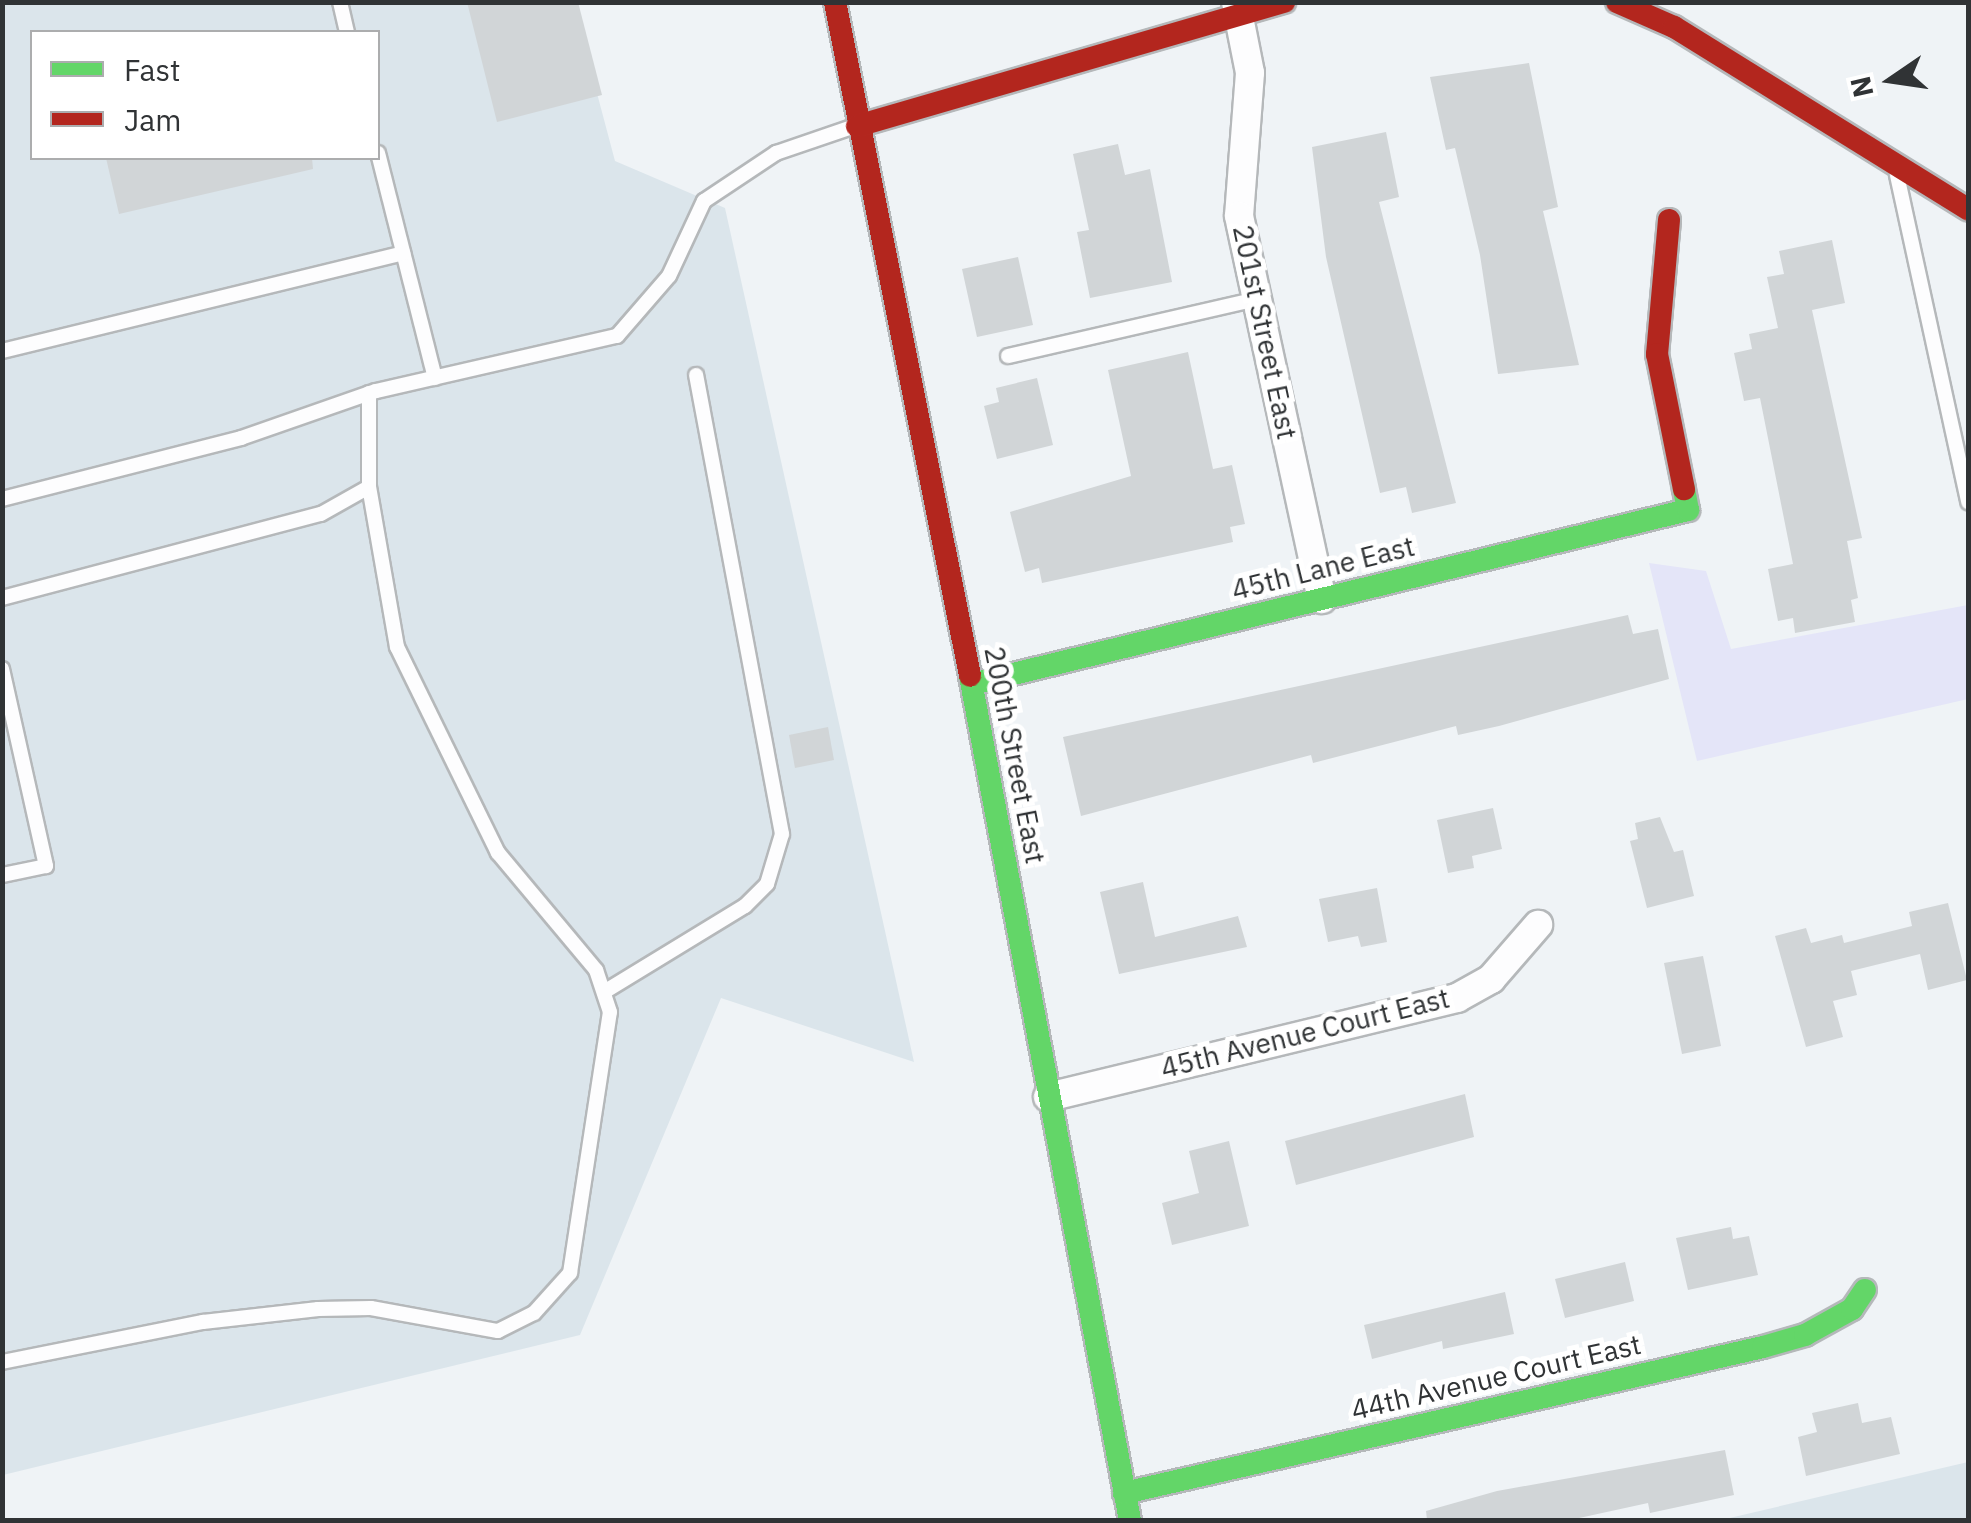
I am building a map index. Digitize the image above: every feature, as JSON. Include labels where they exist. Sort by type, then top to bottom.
[{"type":"street","name":"200th Street East","points":[[835,2],[972,684],[1130,1520]]},
{"type":"street","points":[[858,126],[1238,8],[1284,2]]},
{"type":"street","points":[[1618,2],[1674,27],[1968,209]]},
{"type":"street","name":"201st Street East","points":[[1238,8],[1250,73],[1239,216],[1322,599]]},
{"type":"street","name":"45th Lane East","points":[[972,684],[1688,510],[1657,354],[1669,220]]},
{"type":"street","name":"45th Avenue Court East","points":[[1048,1097],[1457,998],[1491,979],[1538,925]]},
{"type":"street","name":"44th Avenue Court East","points":[[1124,1492],[1763,1346],[1836,1318],[1866,1290]]},
{"type":"lane","points":[[340,2],[347,30]]},
{"type":"lane","points":[[2,499],[240,438],[370,394],[616,336],[669,276],[704,201],[776,152],[858,126]]},
{"type":"lane","points":[[380,160],[434,378]]},
{"type":"lane","points":[[1895,165],[1968,502]]},
{"type":"lane","points":[[2,352],[403,253]]},
{"type":"lane","points":[[1008,356],[1256,299]]},
{"type":"lane","points":[[604,992],[745,906],[767,884],[782,834],[696,375]]},
{"type":"lane","points":[[2,1362],[203,1322],[318,1309],[371,1308],[498,1331],[534,1313],[570,1272],[610,1012],[596,970],[498,853],[397,647],[369,487],[370,394]]},
{"type":"lane","points":[[2,598],[321,514],[369,487]]},
{"type":"lane","points":[[2,669],[46,866],[2,875]]},
{"type":"shaded area","points":[[2,3],[573,3],[615,161],[725,208],[914,1062],[721,998],[580,1335],[3,1475]]},
{"type":"shaded area","points":[[1649,563],[1706,571],[1731,649],[1968,605],[1968,699],[1697,761]]},
{"type":"shaded area","points":[[1968,1462],[1968,1520],[1721,1520]]},
{"type":"building","points":[[467,2],[578,2],[602,95],[497,122]]},
{"type":"building","points":[[1529,63],[1558,207],[1543,211],[1579,365],[1498,374],[1480,255],[1455,148],[1446,150],[1430,77]]},
{"type":"building","points":[[1386,132],[1399,197],[1379,202],[1456,503],[1412,513],[1406,487],[1380,493],[1326,257],[1312,147]]},
{"type":"building","points":[[1118,144],[1125,175],[1150,169],[1172,282],[1090,298],[1077,232],[1089,230],[1073,154]]},
{"type":"building","points":[[106,160],[312,160],[313,169],[119,214]]},
{"type":"building","points":[[1832,240],[1845,303],[1812,310],[1862,538],[1847,541],[1858,598],[1851,600],[1855,622],[1795,633],[1793,618],[1778,621],[1768,569],[1793,564],[1760,398],[1744,401],[1734,353],[1752,349],[1749,334],[1778,328],[1767,277],[1784,274],[1779,251]]},
{"type":"building","points":[[1018,257],[1033,325],[977,337],[962,269]]},
{"type":"building","points":[[1188,352],[1213,469],[1232,465],[1245,524],[1230,527],[1233,542],[1042,583],[1039,568],[1025,572],[1010,512],[1131,476],[1108,370]]},
{"type":"building","points":[[1037,378],[1053,445],[997,459],[984,406],[999,402],[996,388]]},
{"type":"building","points":[[1628,615],[1633,634],[1658,629],[1669,679],[1458,735],[1456,726],[1313,763],[1311,755],[1081,816],[1063,737]]},
{"type":"building","points":[[828,727],[834,760],[795,768],[789,735]]},
{"type":"building","points":[[1493,808],[1502,849],[1472,856],[1474,868],[1448,873],[1437,820]]},
{"type":"building","points":[[1660,817],[1674,852],[1683,850],[1694,896],[1647,908],[1630,841],[1638,839],[1635,823]]},
{"type":"building","points":[[1143,882],[1155,937],[1238,916],[1247,947],[1119,974],[1100,892]]},
{"type":"building","points":[[1377,888],[1387,942],[1361,947],[1358,936],[1328,942],[1319,899]]},
{"type":"building","points":[[1948,903],[1967,980],[1928,990],[1920,954],[1851,971],[1857,995],[1833,1001],[1843,1037],[1806,1047],[1775,936],[1806,928],[1811,943],[1842,935],[1844,943],[1912,926],[1909,912]]},
{"type":"building","points":[[1703,956],[1721,1046],[1682,1054],[1664,963]]},
{"type":"building","points":[[1465,1094],[1474,1137],[1296,1185],[1285,1141]]},
{"type":"building","points":[[1229,1141],[1249,1226],[1172,1245],[1162,1203],[1199,1193],[1189,1151]]},
{"type":"building","points":[[1731,1227],[1733,1239],[1749,1236],[1758,1275],[1688,1290],[1676,1238]]},
{"type":"building","points":[[1625,1262],[1634,1301],[1565,1318],[1555,1279]]},
{"type":"building","points":[[1505,1292],[1514,1334],[1443,1349],[1442,1341],[1372,1359],[1364,1325]]},
{"type":"building","points":[[1858,1403],[1862,1423],[1891,1417],[1900,1454],[1806,1476],[1798,1437],[1817,1432],[1812,1413]]},
{"type":"building","points":[[1725,1450],[1734,1495],[1650,1513],[1648,1503],[1570,1520],[1427,1520],[1426,1511],[1497,1491]]},
{"type":"traffic: fast","points":[[972,684],[1688,510],[1684,489]]},
{"type":"traffic: fast","points":[[970,676],[1130,1520]]},
{"type":"traffic: fast","points":[[1124,1493],[1763,1347],[1805,1335],[1852,1309],[1865,1290]]},
{"type":"traffic: jam","points":[[835,2],[970,676]]},
{"type":"traffic: jam","points":[[857,126],[1284,2]]},
{"type":"traffic: jam","points":[[1617,2],[1674,27],[1968,209]]},
{"type":"traffic: jam","points":[[1669,220],[1657,354],[1684,489]]}]
